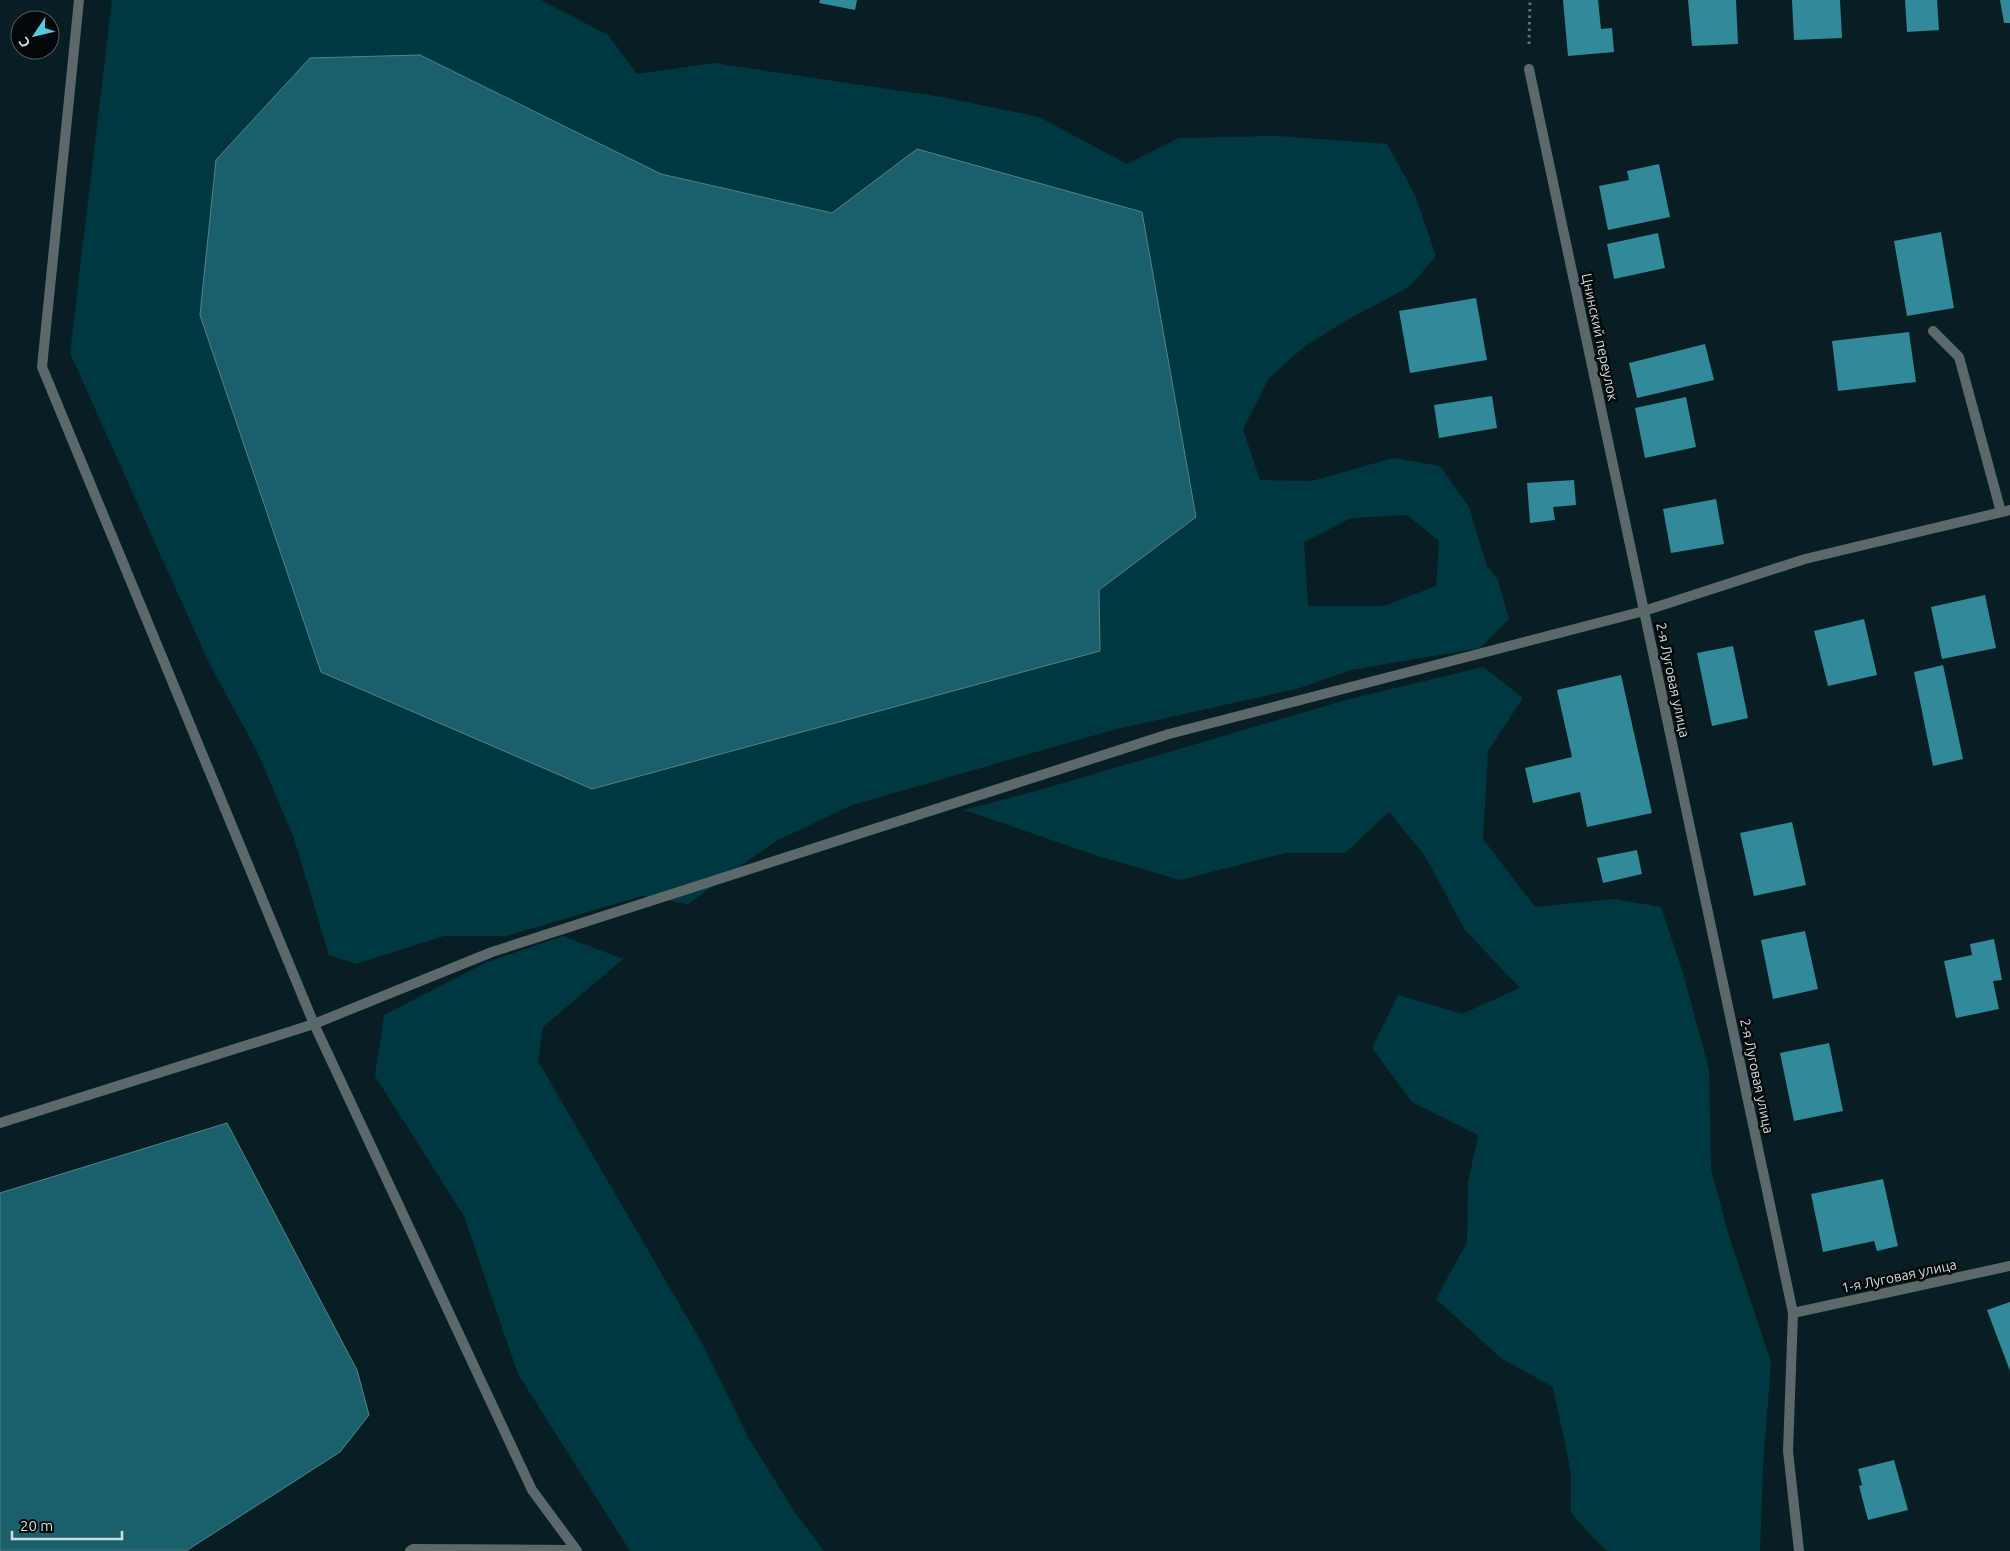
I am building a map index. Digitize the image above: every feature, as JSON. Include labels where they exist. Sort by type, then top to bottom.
[{"type":"street","points":[[79,0],[42,367],[314,1024],[532,1490],[576,1551]]},
{"type":"street","name":"Цнинский переулок","points":[[1529,69],[1644,611]]},
{"type":"street","points":[[0,1123],[314,1024],[492,952],[1169,734],[1644,611],[1805,559],[2005,511],[1959,357],[1933,332]]},
{"type":"street","name":"2-я Луговая улица","points":[[1644,611],[1793,1313],[1788,1451],[1799,1551]]},
{"type":"street","name":"1-я Луговая улица","points":[[1793,1313],[2010,1266]]},
{"type":"street","points":[[410,1551],[413,1549],[576,1551]]},
{"type":"path","points":[[1529,69],[1530,0]]},
{"type":"shaded area","points":[[112,0],[541,0],[608,35],[637,74],[714,63],[942,97],[1039,117],[1127,164],[1179,138],[1278,136],[1387,144],[1415,195],[1436,256],[1409,287],[1347,320],[1304,347],[1269,378],[1243,429],[1260,480],[1312,481],[1393,458],[1440,466],[1469,507],[1487,566],[1498,580],[1509,619],[1480,648],[1351,670],[1300,688],[1113,730],[852,805],[776,841],[688,904],[642,896],[506,936],[444,936],[356,964],[329,955],[294,838],[257,751],[209,663],[70,353]],"holes":[[[420,55],[661,174],[832,213],[917,149],[1196,517],[1099,590]],[[1407,515],[1439,541],[1436,586],[1384,606],[1308,606],[1304,542],[1351,518]]]},
{"type":"shaded area","points":[[420,55],[661,174],[832,213],[917,149],[1142,212],[1196,517],[1099,590],[1100,651],[592,789],[321,672],[200,315],[216,160],[310,58]]},
{"type":"shaded area","points":[[1483,667],[1523,698],[1488,751],[1483,839],[1535,907],[1614,899],[1661,907],[1683,973],[1709,1070],[1711,1169],[1728,1233],[1771,1362],[1763,1467],[1760,1551],[1608,1551],[1599,1544],[1571,1513],[1571,1473],[1553,1387],[1501,1358],[1436,1299],[1467,1242],[1468,1183],[1478,1135],[1412,1102],[1372,1048],[1398,995],[1462,1014],[1520,988],[1465,930],[1425,856],[1389,812],[1345,853],[1286,853],[1180,880],[1095,855],[964,810],[1036,791],[1346,700]]},
{"type":"shaded area","points":[[563,936],[623,959],[543,1027],[538,1061],[703,1345],[748,1437],[796,1514],[824,1551],[630,1551],[518,1374],[464,1216],[375,1076],[384,1015],[487,962]]},
{"type":"shaded area","points":[[227,1123],[357,1370],[369,1415],[340,1452],[186,1551],[0,1551],[0,1193]]},
{"type":"building","points":[[820,0],[857,0],[855,10],[819,3]]},
{"type":"building","points":[[1563,0],[1598,0],[1601,29],[1612,28],[1614,52],[1568,56]]},
{"type":"building","points":[[1688,0],[1736,0],[1738,44],[1692,46]]},
{"type":"building","points":[[1792,0],[1840,0],[1842,38],[1794,40]]},
{"type":"building","points":[[1905,0],[1937,0],[1939,30],[1907,32]]},
{"type":"building","points":[[2000,0],[2010,0],[2010,23],[2004,23]]},
{"type":"building","points":[[1659,164],[1670,217],[1608,230],[1599,186],[1629,180],[1627,171]]},
{"type":"building","points":[[1941,232],[1954,308],[1907,316],[1894,241]]},
{"type":"building","points":[[1658,233],[1665,268],[1614,279],[1607,244]]},
{"type":"building","points":[[1476,298],[1487,360],[1410,373],[1399,311]]},
{"type":"building","points":[[1909,332],[1916,382],[1838,391],[1832,341]]},
{"type":"building","points":[[1705,344],[1714,380],[1637,398],[1629,363]]},
{"type":"building","points":[[1492,396],[1497,428],[1439,438],[1434,405]]},
{"type":"building","points":[[1686,397],[1696,447],[1645,458],[1635,408]]},
{"type":"building","points":[[1574,480],[1576,505],[1553,507],[1555,520],[1530,523],[1527,483]]},
{"type":"building","points":[[1716,499],[1724,544],[1671,553],[1663,509]]},
{"type":"building","points":[[1985,595],[1996,648],[1942,659],[1931,607]]},
{"type":"building","points":[[1864,619],[1877,675],[1828,686],[1814,631]]},
{"type":"building","points":[[1733,646],[1748,718],[1712,726],[1697,653]]},
{"type":"building","points":[[1943,665],[1963,759],[1933,766],[1914,672]]},
{"type":"building","points":[[1621,675],[1652,813],[1587,827],[1580,792],[1533,803],[1525,768],[1572,757],[1557,690]]},
{"type":"building","points":[[1792,822],[1806,885],[1754,896],[1740,833]]},
{"type":"building","points":[[1637,850],[1642,874],[1603,883],[1597,858]]},
{"type":"building","points":[[1805,931],[1818,989],[1773,999],[1761,940]]},
{"type":"building","points":[[1994,939],[2002,980],[1993,981],[1999,1009],[1956,1018],[1944,961],[1972,955],[1970,944]]},
{"type":"building","points":[[1829,1043],[1843,1111],[1794,1121],[1780,1053]]},
{"type":"building","points":[[1883,1179],[1898,1246],[1877,1251],[1874,1241],[1823,1252],[1811,1194]]},
{"type":"building","points":[[2010,1302],[2010,1371],[1987,1310]]},
{"type":"building","points":[[1894,1460],[1908,1510],[1868,1520],[1859,1486],[1862,1485],[1858,1469]]}]
